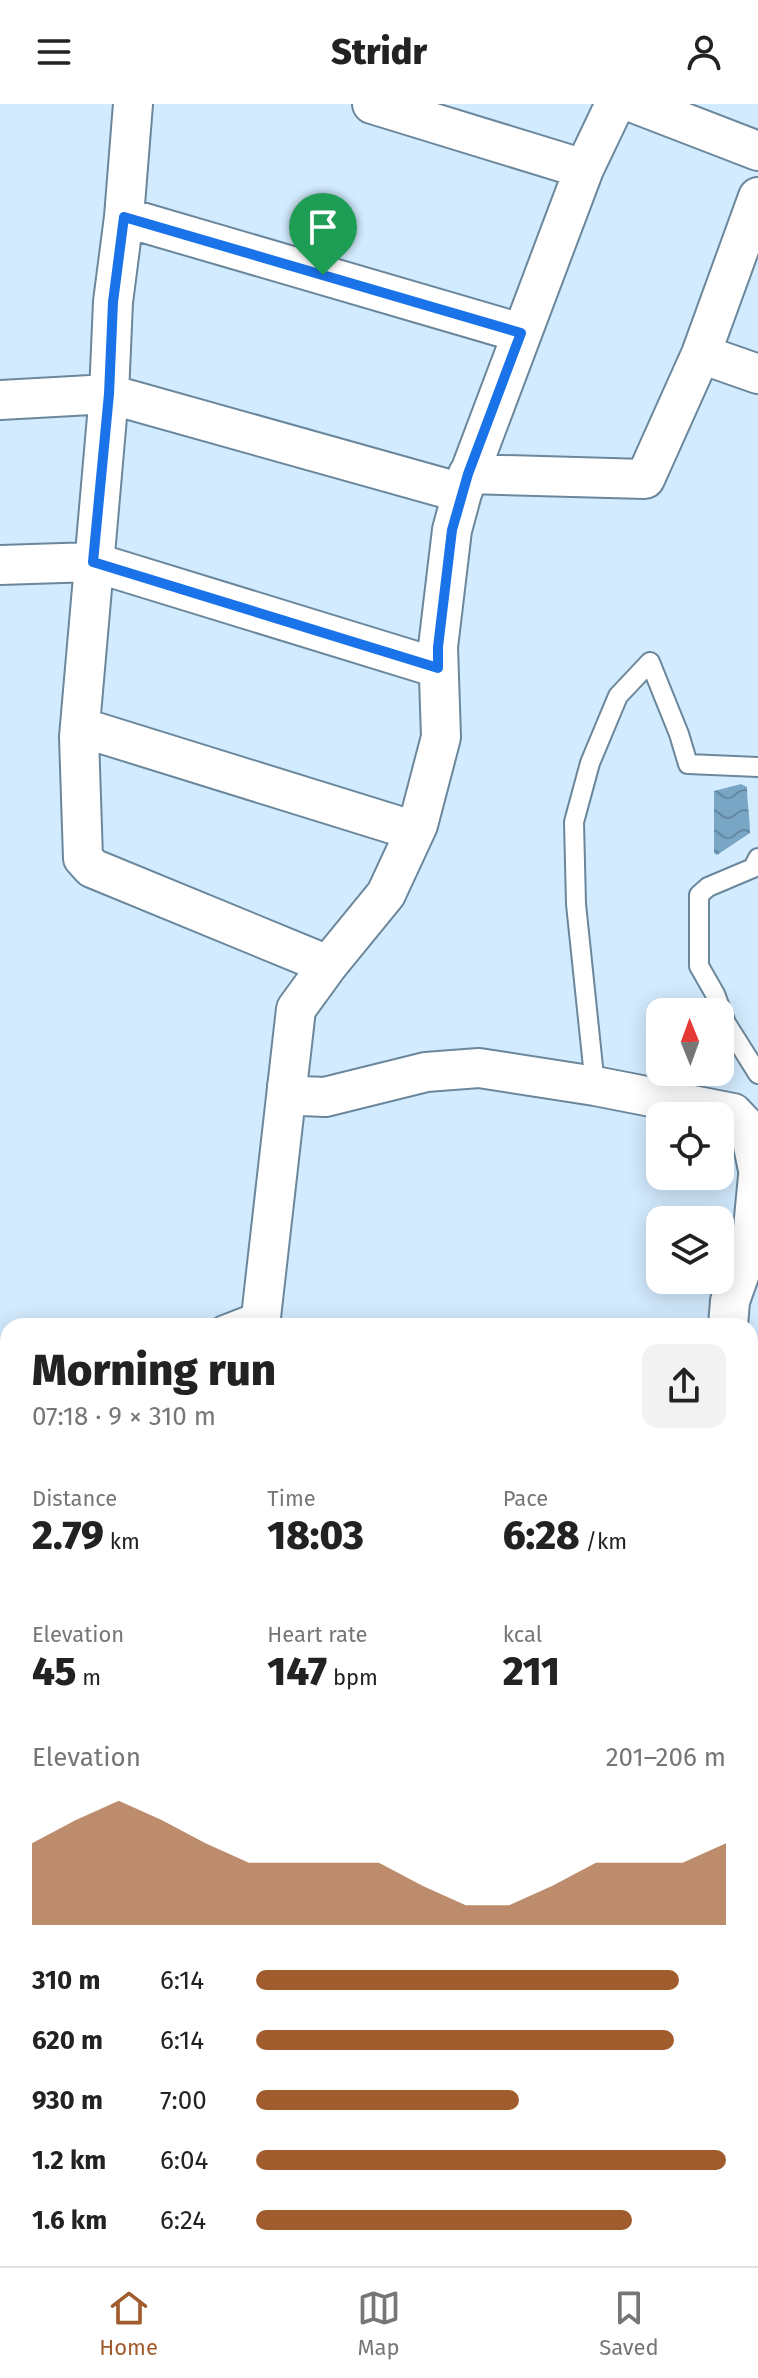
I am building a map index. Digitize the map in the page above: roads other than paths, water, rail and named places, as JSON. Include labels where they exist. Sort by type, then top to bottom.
[{"type":"street","points":[[133,104],[124,217],[113,302],[109,394],[80,727],[83,858],[92,868],[328,965]]},
{"type":"street","points":[[372,104],[584,169]]},
{"type":"street","points":[[261,1318],[296,1009],[386,894],[415,831],[441,737],[438,647],[452,530],[465,484],[521,333],[584,169],[615,104]]},
{"type":"street","points":[[636,104],[758,151]]},
{"type":"street","points":[[0,400],[109,394],[465,484],[645,479],[701,354],[758,197]]},
{"type":"street","points":[[124,217],[521,333]]},
{"type":"street","points":[[701,354],[758,374]]},
{"type":"street","points":[[0,565],[93,562],[438,668]]},
{"type":"street","points":[[80,727],[415,831]]},
{"type":"street","points":[[287,1086],[302,1096],[325,1097],[426,1072],[479,1068],[595,1086],[733,1113],[750,1131],[758,1173],[747,1270],[730,1301],[729,1318]]},
{"type":"lane","points":[[595,1086],[576,904],[574,822],[590,763],[618,696],[650,662],[688,764],[758,767]]},
{"type":"lane","points":[[758,858],[753,868],[708,887],[699,895],[699,966],[715,994],[726,1023],[758,1074]]},
{"type":"water","points":[[741,784],[747,787],[750,833],[717,855],[714,853],[714,791]]}]
